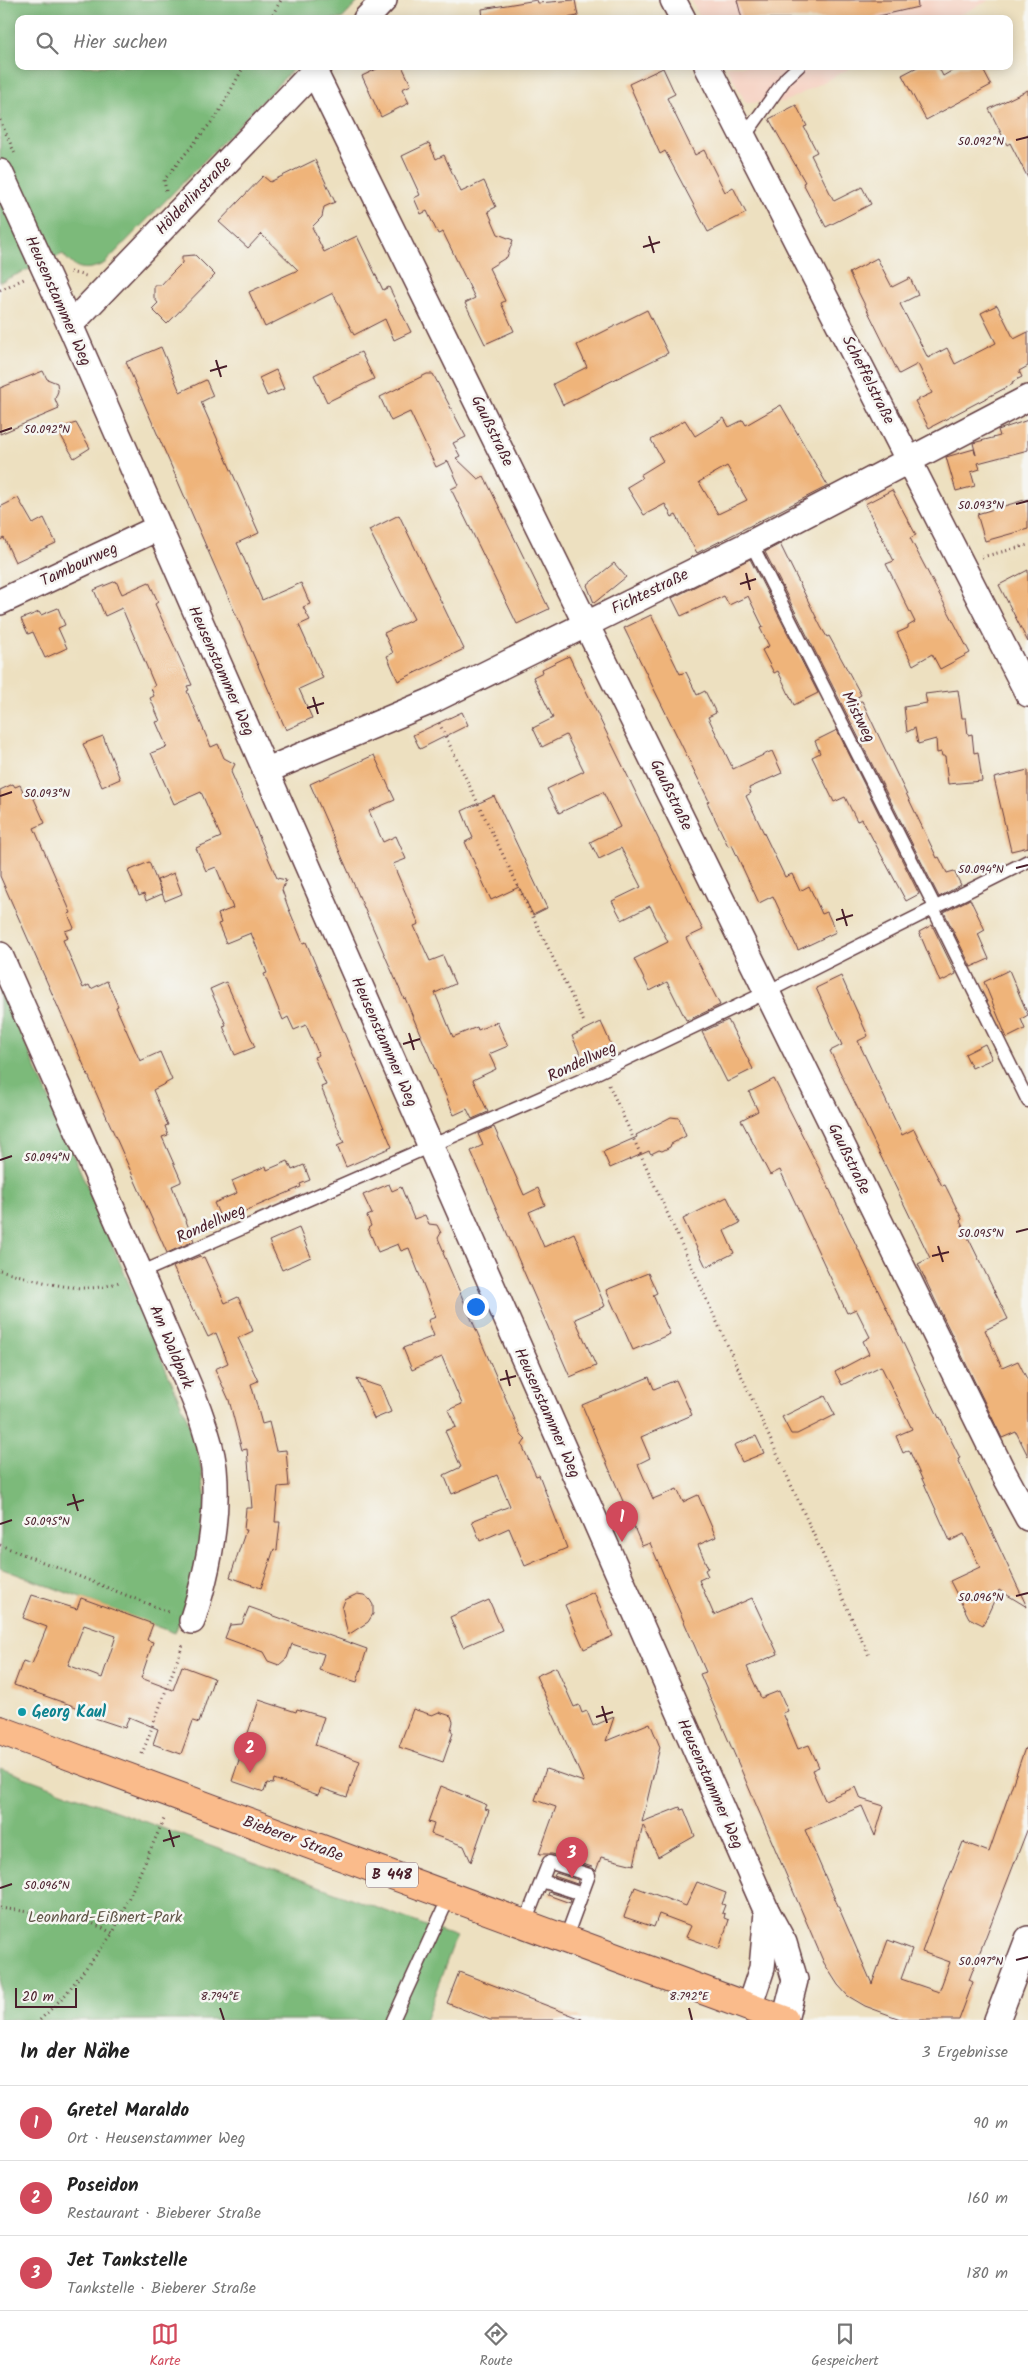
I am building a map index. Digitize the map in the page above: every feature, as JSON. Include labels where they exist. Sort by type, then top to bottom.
[{"type":"main road","name":"Bieberer Straße","points":[[0,1730],[784,2020]]},
{"type":"street","points":[[370,15],[384,0]]},
{"type":"street","points":[[674,0],[681,15]]},
{"type":"street","name":"Hölderlinstraße","points":[[70,325],[316,70]]},
{"type":"street","name":"Gaußstraße","points":[[317,70],[997,1461],[1028,1518]]},
{"type":"street","name":"Scheffelstraße","points":[[709,70],[1028,694]]},
{"type":"street","name":"Heusenstammer Weg","points":[[0,172],[70,325],[767,1912],[784,1943],[795,1980],[784,2020]]},
{"type":"street","name":"Fichtestraße","points":[[265,771],[429,702],[751,542],[1028,398]]},
{"type":"street","name":"Tambourweg","points":[[0,602],[158,528]]},
{"type":"street","name":"Am Waldpark","points":[[0,955],[140,1273],[198,1410],[210,1447],[214,1468],[215,1506],[211,1550],[192,1621]]},
{"type":"street","name":"Heusenstammer Weg","points":[[749,2007],[762,1968],[767,1912]]},
{"type":"street","points":[[997,2020],[1028,1939]]},
{"type":"lane","points":[[744,137],[786,78],[795,70]]},
{"type":"lane","name":"Mistweg","points":[[751,542],[934,908],[1028,1102]]},
{"type":"lane","name":"Rondellweg","points":[[140,1273],[602,1070],[767,992],[1028,860]]},
{"type":"lane","points":[[524,1924],[549,1862],[589,1875],[565,1940]]},
{"type":"lane","points":[[542,1881],[582,1894]]},
{"type":"lane","points":[[394,2020],[449,1897]]},
{"type":"path","points":[[272,15],[281,0]]},
{"type":"path","points":[[172,219],[164,180],[218,114],[242,70]]},
{"type":"path","points":[[962,562],[1028,545]]},
{"type":"path","points":[[429,702],[585,1024]]},
{"type":"path","points":[[602,1070],[869,1656]]},
{"type":"path","points":[[0,1270],[27,1278],[89,1288],[107,1287],[140,1273]]},
{"type":"path","points":[[0,1545],[192,1621],[142,1754]]},
{"type":"path","points":[[40,2020],[76,1983],[113,1933],[174,1794]]},
{"type":"path","points":[[0,1908],[83,1919],[113,1933]]},
{"type":"shaded area","points":[[691,0],[990,0],[960,15],[699,15]]},
{"type":"shaded area","points":[[728,70],[847,70],[784,102],[746,103]]},
{"type":"green space","points":[[0,0],[360,0],[346,15],[15,15],[15,70],[292,70],[105,263],[87,269],[77,267],[63,254],[0,282]]},
{"type":"green space","points":[[0,985],[187,1418],[199,1456],[206,1500],[197,1573],[175,1633],[0,1568]]},
{"type":"green space","name":"Leonhard-Eißnert-Park","points":[[0,1768],[456,1937],[425,2020],[0,2020]]},
{"type":"building","points":[[537,0],[538,3],[575,0],[578,15],[483,15],[482,9]]},
{"type":"building","points":[[737,0],[917,0],[918,7],[883,15],[741,15]]},
{"type":"building","points":[[375,70],[404,70],[411,85],[402,89],[409,103],[381,117],[362,76]]},
{"type":"building","points":[[659,70],[664,70],[675,94],[667,98],[695,155],[704,150],[725,192],[733,187],[746,213],[708,232],[665,151],[660,154],[629,84]]},
{"type":"building","points":[[911,70],[940,70],[943,76],[953,70],[983,70],[991,85],[926,120],[902,75]]},
{"type":"building","points":[[1028,90],[1028,178],[1010,143],[1007,145],[989,109]]},
{"type":"building","points":[[796,105],[807,126],[804,127],[817,152],[811,155],[834,201],[862,187],[871,204],[826,227],[803,183],[805,182],[769,119]]},
{"type":"building","points":[[429,143],[436,159],[444,155],[461,192],[484,181],[496,207],[488,211],[498,234],[513,240],[507,257],[489,268],[505,301],[501,303],[514,331],[485,344],[465,303],[475,298],[443,232],[438,234],[427,211],[421,214],[414,198],[420,195],[402,156]]},
{"type":"building","points":[[315,160],[335,202],[324,207],[322,217],[312,227],[324,252],[357,236],[383,290],[389,287],[411,332],[394,340],[385,319],[354,335],[333,293],[265,327],[249,292],[298,270],[261,234],[248,248],[219,222],[263,176],[270,182]]},
{"type":"building","points":[[195,255],[215,275],[167,324],[152,309],[158,303],[154,298],[154,285],[161,285],[182,263],[182,256]]},
{"type":"building","points":[[877,258],[892,287],[910,278],[918,295],[900,304],[928,358],[947,348],[955,364],[996,343],[981,313],[997,305],[1014,339],[1028,332],[1028,366],[1019,371],[1022,377],[1012,382],[1013,384],[929,428],[915,401],[932,393],[918,364],[899,374],[849,273]]},
{"type":"building","points":[[647,310],[668,353],[563,405],[553,384],[587,367],[577,345]]},
{"type":"building","points":[[161,347],[180,392],[206,380],[213,396],[201,402],[259,533],[237,543],[262,600],[301,583],[310,604],[303,607],[310,620],[299,625],[323,678],[299,689],[312,718],[286,730],[126,362]]},
{"type":"building","points":[[361,352],[374,379],[327,402],[314,375]]},
{"type":"building","points":[[276,370],[284,389],[267,396],[259,378]]},
{"type":"building","points":[[43,371],[47,379],[57,383],[58,391],[55,399],[59,409],[0,434],[0,388]]},
{"type":"building","points":[[427,374],[433,374],[466,437],[453,443],[460,456],[456,458],[478,479],[484,476],[549,609],[517,624],[451,489],[459,485],[448,461],[436,467],[410,412],[391,421],[380,397]]},
{"type":"building","points":[[781,405],[828,486],[697,553],[676,515],[672,517],[665,504],[644,515],[627,487],[642,478],[640,475],[663,461],[651,440],[685,420],[695,436],[724,418],[729,427],[743,420],[746,425]],"holes":[[[727,466],[747,500],[718,514],[699,482]]]},
{"type":"building","points":[[1028,420],[1028,450],[978,463],[980,469],[971,472],[975,486],[956,491],[946,457],[974,449],[976,455],[973,443],[1000,436],[998,430]]},
{"type":"building","points":[[76,423],[90,448],[74,458],[57,429]]},
{"type":"building","points":[[892,490],[916,535],[910,538],[970,653],[940,669],[932,654],[913,665],[897,633],[915,622],[886,564],[894,561],[865,504]]},
{"type":"building","points":[[18,498],[33,524],[44,518],[56,543],[15,562],[4,538],[0,540],[0,507]]},
{"type":"building","points":[[1028,499],[1028,529],[985,541],[977,514]]},
{"type":"building","points":[[399,515],[464,649],[398,681],[387,656],[393,653],[384,633],[414,619],[369,530]]},
{"type":"building","points":[[780,544],[821,627],[827,637],[829,636],[861,695],[847,703],[862,701],[937,858],[939,857],[947,873],[954,871],[961,885],[939,897],[765,552]]},
{"type":"building","points":[[750,559],[818,693],[794,705],[778,671],[774,673],[762,650],[769,646],[760,628],[763,627],[748,596],[729,605],[724,596],[681,616],[672,598]]},
{"type":"building","points":[[614,563],[626,577],[594,603],[587,585]]},
{"type":"building","points":[[1028,570],[1028,642],[999,585]]},
{"type":"building","points":[[116,581],[122,594],[149,582],[158,602],[155,604],[192,685],[187,686],[189,690],[187,691],[211,747],[218,744],[224,758],[235,764],[231,772],[277,878],[286,880],[282,890],[288,907],[303,943],[306,942],[392,1147],[346,1167],[337,1146],[344,1143],[321,1087],[326,1085],[314,1057],[319,1055],[306,1025],[294,1030],[288,1017],[283,1020],[264,974],[267,973],[251,933],[226,943],[218,924],[221,923],[218,914],[233,908],[216,867],[206,871],[196,848],[221,837],[201,792],[174,804],[151,753],[167,747],[156,722],[160,721],[150,698],[154,696],[151,688],[155,686],[122,608],[105,616],[94,590]]},
{"type":"building","points":[[58,608],[65,625],[58,628],[67,648],[45,658],[33,632],[28,634],[21,619],[39,612],[41,615]]},
{"type":"building","points":[[651,615],[680,674],[686,672],[697,695],[705,691],[716,713],[708,717],[733,769],[772,751],[782,773],[749,788],[751,793],[746,796],[785,877],[792,874],[800,891],[809,886],[822,914],[827,912],[836,932],[798,950],[773,896],[759,903],[732,845],[728,846],[707,802],[709,801],[624,628]]},
{"type":"building","points":[[569,656],[703,930],[686,938],[720,1005],[695,1017],[686,1020],[667,982],[650,991],[634,959],[668,942],[650,906],[622,920],[612,901],[641,887],[621,848],[599,859],[590,842],[620,827],[603,792],[559,813],[547,789],[584,771],[566,735],[542,747],[533,728],[553,718],[533,677],[543,672],[542,669]]},
{"type":"building","points":[[958,690],[962,718],[966,718],[968,735],[972,734],[974,753],[978,752],[982,781],[948,784],[945,756],[942,756],[941,752],[937,753],[936,739],[918,744],[915,728],[907,732],[904,707],[927,703],[925,694]]},
{"type":"building","points":[[462,712],[468,725],[420,749],[413,735]]},
{"type":"building","points":[[837,730],[919,894],[906,901],[862,819],[857,821],[845,797],[834,802],[812,757],[820,753],[815,741]]},
{"type":"building","points":[[103,736],[120,779],[102,787],[83,744]]},
{"type":"building","points":[[374,755],[395,800],[369,811],[383,842],[396,836],[406,859],[393,864],[419,924],[414,926],[430,961],[443,956],[455,984],[435,993],[453,1037],[477,1027],[478,1030],[497,1022],[508,1046],[489,1054],[496,1069],[473,1080],[488,1112],[472,1119],[467,1109],[454,1115],[405,998],[310,784]]},
{"type":"building","points":[[1028,770],[1028,847],[1011,851],[994,778]]},
{"type":"building","points":[[13,784],[15,787],[20,785],[24,793],[30,790],[45,823],[34,828],[71,913],[68,914],[74,928],[65,931],[68,938],[63,940],[83,988],[89,985],[91,989],[107,981],[118,1006],[116,1007],[140,1061],[160,1052],[172,1080],[153,1090],[168,1125],[165,1126],[168,1135],[162,1137],[181,1180],[181,1182],[172,1186],[194,1241],[167,1253],[0,876],[0,790]]},
{"type":"building","points":[[494,796],[547,908],[533,915],[519,887],[491,900],[465,842],[473,838],[462,811]]},
{"type":"building","points":[[149,862],[162,894],[146,901],[144,894],[139,896],[128,871]]},
{"type":"building","points":[[174,873],[182,894],[165,901],[157,880]]},
{"type":"building","points":[[970,899],[985,930],[978,934],[989,959],[971,967],[944,912]]},
{"type":"building","points":[[932,925],[956,974],[940,982],[919,932]]},
{"type":"building","points":[[1009,970],[1028,1015],[1021,1019],[1025,1029],[1007,1038],[984,982]]},
{"type":"building","points":[[841,976],[868,1036],[858,1041],[902,1135],[914,1129],[942,1186],[945,1185],[962,1219],[960,1221],[1008,1319],[985,1330],[1002,1368],[1018,1361],[1028,1381],[1028,1456],[1016,1432],[1002,1438],[918,1264],[930,1258],[830,1051],[842,1045],[816,988]]},
{"type":"building","points":[[226,982],[255,1047],[235,1055],[223,1026],[226,1025],[210,989]]},
{"type":"building","points":[[728,1020],[753,1069],[727,1082],[702,1032]]},
{"type":"building","points":[[601,1022],[614,1051],[585,1065],[572,1036]]},
{"type":"building","points":[[985,1044],[992,1059],[972,1068],[965,1054]]},
{"type":"building","points":[[774,1079],[960,1458],[958,1459],[1027,1607],[999,1590],[983,1625],[969,1618],[950,1581],[980,1567],[964,1534],[950,1541],[909,1450],[903,1453],[896,1436],[912,1429],[881,1366],[842,1385],[835,1372],[869,1354],[863,1341],[870,1337],[856,1309],[847,1313],[780,1170],[770,1175],[741,1120],[758,1111],[749,1092]]},
{"type":"building","points":[[671,1117],[679,1118],[686,1136],[662,1151],[659,1150],[651,1154],[649,1151],[610,1168],[603,1152],[637,1137],[636,1135]]},
{"type":"building","points":[[494,1127],[524,1195],[538,1188],[545,1205],[529,1212],[544,1247],[574,1233],[605,1306],[575,1319],[596,1366],[570,1377],[471,1151],[483,1145],[478,1134]]},
{"type":"building","points":[[288,1161],[292,1170],[304,1165],[310,1180],[300,1184],[301,1187],[222,1221],[214,1203],[237,1193],[232,1181],[266,1166],[267,1170]]},
{"type":"building","points":[[389,1184],[392,1191],[401,1187],[414,1219],[425,1215],[429,1224],[437,1225],[441,1233],[438,1238],[443,1253],[521,1434],[526,1439],[522,1445],[536,1476],[539,1475],[567,1548],[525,1566],[509,1528],[480,1541],[472,1521],[510,1506],[497,1475],[452,1494],[444,1475],[461,1467],[445,1431],[456,1427],[448,1410],[462,1404],[442,1357],[412,1370],[403,1348],[434,1336],[428,1320],[436,1317],[409,1248],[401,1251],[398,1244],[378,1252],[368,1228],[371,1226],[367,1216],[372,1214],[363,1195]]},
{"type":"building","points":[[727,1197],[740,1223],[724,1231],[734,1253],[706,1267],[683,1219]]},
{"type":"building","points":[[299,1228],[311,1257],[282,1270],[269,1241]]},
{"type":"building","points":[[200,1256],[201,1258],[204,1257],[225,1303],[238,1297],[244,1309],[253,1331],[238,1338],[258,1381],[251,1384],[262,1424],[269,1422],[276,1451],[286,1450],[289,1486],[278,1487],[275,1522],[280,1522],[277,1550],[274,1549],[261,1588],[230,1577],[246,1530],[244,1530],[246,1508],[252,1508],[247,1449],[242,1450],[229,1400],[215,1369],[228,1363],[216,1333],[208,1337],[195,1310],[193,1311],[173,1267]]},
{"type":"building","points":[[648,1273],[657,1293],[653,1295],[670,1334],[633,1350],[606,1290]]},
{"type":"building","points":[[649,1377],[654,1389],[676,1380],[692,1415],[641,1437],[650,1458],[638,1464],[653,1499],[677,1489],[683,1502],[698,1495],[716,1537],[698,1545],[708,1568],[705,1570],[708,1576],[699,1580],[714,1615],[752,1598],[778,1654],[747,1667],[761,1698],[779,1691],[788,1711],[783,1713],[798,1749],[809,1745],[819,1767],[812,1770],[825,1800],[856,1787],[861,1799],[884,1806],[875,1836],[862,1806],[805,1830],[872,1984],[888,1940],[912,1949],[901,1979],[939,1992],[950,1962],[922,1952],[943,1893],[963,1842],[989,1852],[1025,1748],[1028,1748],[1028,1828],[969,1980],[973,1982],[959,2020],[903,2020],[865,2006],[848,1996],[838,1985],[824,1963],[700,1674],[706,1672],[650,1543],[642,1546],[582,1405]]},
{"type":"building","points":[[357,1379],[381,1387],[391,1412],[374,1419]]},
{"type":"building","points":[[825,1396],[835,1415],[797,1434],[791,1434],[782,1417]]},
{"type":"building","points":[[756,1436],[764,1453],[742,1462],[734,1445]]},
{"type":"building","points":[[594,1592],[613,1636],[584,1649],[565,1605]]},
{"type":"building","points":[[357,1594],[364,1595],[370,1600],[373,1605],[373,1614],[368,1622],[348,1635],[342,1608],[345,1600]]},
{"type":"building","points":[[32,1595],[77,1609],[81,1598],[153,1624],[147,1640],[153,1642],[141,1678],[173,1690],[182,1666],[214,1678],[199,1723],[193,1721],[181,1754],[153,1744],[158,1729],[129,1717],[125,1728],[95,1718],[96,1714],[14,1685],[23,1661],[32,1664],[47,1627],[23,1618]],"holes":[[[84,1625],[116,1636],[102,1678],[68,1665]]]},
{"type":"building","points":[[489,1600],[502,1630],[463,1647],[450,1617]]},
{"type":"building","points":[[249,1607],[367,1649],[357,1682],[319,1670],[324,1654],[292,1644],[287,1658],[279,1665],[268,1661],[263,1652],[225,1638],[230,1625],[242,1624]]},
{"type":"building","points":[[556,1667],[574,1707],[579,1705],[582,1713],[587,1711],[593,1726],[614,1717],[606,1741],[650,1723],[660,1747],[642,1822],[680,1807],[681,1810],[684,1809],[695,1836],[658,1857],[643,1825],[634,1865],[601,1857],[596,1871],[592,1867],[552,1854],[539,1854],[556,1807],[535,1800],[546,1769],[584,1782],[536,1676]]},
{"type":"building","points":[[259,1700],[296,1712],[297,1709],[324,1717],[315,1745],[360,1761],[347,1797],[321,1788],[318,1795],[274,1779],[273,1784],[267,1783],[264,1792],[232,1781]]},
{"type":"building","points":[[413,1709],[432,1715],[439,1712],[451,1716],[453,1722],[451,1730],[453,1733],[443,1762],[399,1747]]},
{"type":"building","points":[[441,1786],[487,1805],[485,1809],[489,1810],[471,1862],[464,1846],[431,1834],[434,1824],[428,1822]]},
{"type":"building","points":[[556,1873],[578,1880],[577,1884],[554,1876]]},
{"type":"building","points":[[697,1882],[726,1893],[722,1904],[725,1905],[722,1913],[725,1914],[724,1918],[729,1920],[719,1949],[686,1937],[691,1926],[659,1914],[654,1927],[624,1917],[635,1887],[686,1906]]},
{"type":"building","points":[[549,1892],[571,1899],[570,1903],[548,1895]]},
{"type":"building","points":[[459,1972],[582,2020],[490,2020],[447,2003]]},
{"type":"place","name":"Gretel Maraldo","points":[[622,1542]]},
{"type":"place","name":"Georg Kaul","points":[[22,1712]]},
{"type":"place","name":"Poseidon","points":[[250,1773]]},
{"type":"place","name":"Jet Tankstelle","points":[[572,1878]]}]
